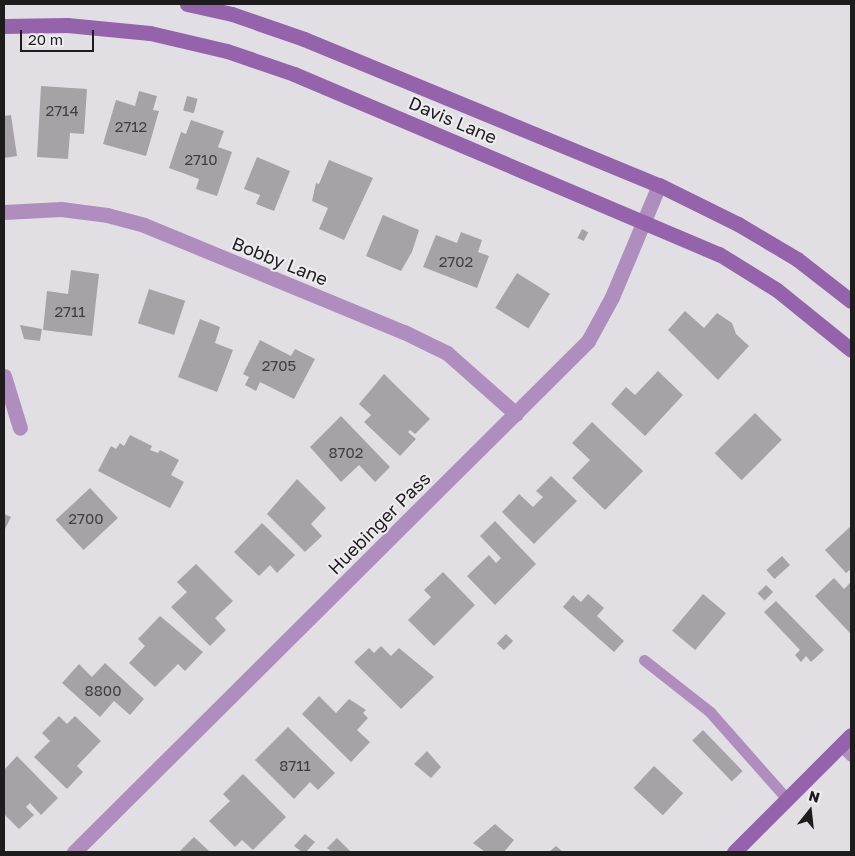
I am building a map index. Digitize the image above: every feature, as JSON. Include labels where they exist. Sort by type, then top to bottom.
[{"type":"street","name":"Davis Lane","points":[[187,4],[232,14],[304,39],[659,185],[738,224],[797,259],[851,301]]},
{"type":"street","name":"Davis Lane","points":[[4,26],[67,25],[150,33],[227,51],[294,74],[644,220],[719,254],[777,290],[851,350]]},
{"type":"street","name":"Huebinger Pass","points":[[74,852],[588,341],[612,297],[659,185]]},
{"type":"street","name":"Bobby Lane","points":[[4,212],[61,209],[107,215],[144,225],[404,332],[447,353],[516,414]]},
{"type":"street","points":[[4,376],[20,428]]},
{"type":"street","points":[[734,852],[787,799],[846,751],[851,735]]},
{"type":"lane","points":[[644,660],[710,712],[787,799]]},
{"type":"building","points":[[41,86],[87,89],[84,134],[70,133],[68,159],[37,157]]},
{"type":"building","points":[[139,91],[157,96],[153,110],[159,111],[146,156],[103,144],[116,100],[135,106]]},
{"type":"building","points":[[187,96],[198,99],[194,113],[183,110]]},
{"type":"building","points":[[11,115],[17,156],[4,158],[4,116]]},
{"type":"building","points":[[191,120],[224,131],[218,147],[232,152],[217,196],[196,189],[199,179],[169,168],[181,132],[186,134]]},
{"type":"building","points":[[257,157],[290,171],[274,211],[256,204],[260,195],[244,189]]},
{"type":"building","points":[[329,160],[373,178],[344,240],[319,229],[328,208],[312,201],[316,183],[319,184]]},
{"type":"building","points":[[383,215],[419,230],[412,252],[401,271],[366,256]]},
{"type":"building","points":[[582,229],[588,232],[584,241],[577,238]]},
{"type":"building","points":[[461,232],[482,240],[478,252],[489,256],[477,288],[423,267],[436,235],[457,243]]},
{"type":"building","points":[[71,270],[99,274],[92,336],[43,330],[47,291],[68,294]]},
{"type":"building","points":[[517,273],[550,294],[528,328],[495,308]]},
{"type":"building","points":[[149,289],[185,301],[174,335],[138,323]]},
{"type":"building","points":[[685,311],[704,328],[717,313],[732,323],[736,334],[749,346],[718,380],[668,330]]},
{"type":"building","points":[[200,319],[220,327],[215,343],[233,350],[217,392],[178,377]]},
{"type":"building","points":[[20,325],[42,329],[40,341],[24,339]]},
{"type":"building","points":[[260,340],[291,356],[295,349],[315,359],[294,399],[260,382],[256,391],[245,385],[249,377],[243,374]]},
{"type":"building","points":[[658,371],[683,395],[645,436],[611,404],[626,387],[635,395]]},
{"type":"building","points":[[384,374],[430,419],[415,434],[410,430],[408,432],[416,439],[400,456],[364,422],[371,415],[359,404]]},
{"type":"building","points":[[755,413],[782,440],[742,480],[715,453]]},
{"type":"building","points":[[341,416],[390,467],[375,482],[359,465],[341,482],[310,447]]},
{"type":"building","points":[[592,422],[643,471],[605,510],[572,478],[590,460],[572,443]]},
{"type":"building","points":[[130,435],[152,446],[150,450],[158,453],[160,450],[179,460],[171,475],[184,482],[170,508],[98,471],[111,446],[116,449],[120,443],[124,446]]},
{"type":"building","points":[[551,476],[577,501],[534,544],[502,512],[519,494],[533,507],[543,497],[536,491]]},
{"type":"building","points":[[297,479],[326,508],[311,524],[322,536],[305,552],[267,514]]},
{"type":"building","points":[[90,488],[118,518],[84,550],[56,520]]},
{"type":"building","points":[[4,514],[11,517],[4,531]]},
{"type":"building","points":[[495,521],[536,564],[495,605],[467,576],[489,555],[496,563],[501,558],[480,536]]},
{"type":"building","points":[[262,523],[295,555],[277,573],[270,565],[259,576],[234,552]]},
{"type":"building","points":[[851,526],[851,569],[846,573],[825,550]]},
{"type":"building","points":[[782,556],[790,565],[774,579],[766,570]]},
{"type":"building","points":[[196,564],[233,601],[215,618],[226,630],[210,646],[171,607],[187,592],[177,582]]},
{"type":"building","points":[[443,572],[475,605],[434,646],[408,620],[431,597],[424,590]]},
{"type":"building","points":[[834,578],[844,589],[851,582],[850,633],[815,596]]},
{"type":"building","points":[[766,585],[773,592],[765,601],[758,593]]},
{"type":"building","points":[[588,594],[604,608],[597,616],[624,641],[614,652],[563,607],[573,595],[581,602]]},
{"type":"building","points":[[703,594],[726,613],[695,650],[672,631]]},
{"type":"building","points":[[776,601],[824,650],[811,662],[806,656],[801,662],[795,655],[800,650],[764,612]]},
{"type":"building","points":[[160,616],[203,652],[185,671],[178,664],[155,687],[129,663],[145,646],[138,639]]},
{"type":"building","points":[[506,634],[513,641],[504,650],[497,643]]},
{"type":"building","points":[[381,646],[391,656],[399,648],[434,677],[401,709],[354,662],[369,648],[374,653]]},
{"type":"building","points":[[105,663],[144,699],[130,715],[114,701],[100,717],[62,683],[79,664],[92,677]]},
{"type":"building","points":[[319,696],[336,713],[349,699],[366,710],[363,713],[368,718],[357,730],[370,742],[351,762],[302,714]]},
{"type":"building","points":[[59,716],[67,724],[75,716],[101,741],[77,766],[83,772],[67,789],[34,757],[50,741],[42,733]]},
{"type":"building","points":[[288,727],[335,773],[318,790],[310,782],[294,799],[255,760]]},
{"type":"building","points":[[703,730],[743,771],[732,781],[692,740]]},
{"type":"building","points":[[427,751],[441,767],[431,778],[414,764]]},
{"type":"building","points":[[17,756],[58,798],[41,815],[30,803],[26,807],[34,815],[19,829],[4,814],[4,770]]},
{"type":"building","points":[[654,766],[683,793],[663,815],[634,788]]},
{"type":"building","points":[[243,774],[286,817],[253,850],[242,840],[235,847],[209,821],[230,801],[223,794]]},
{"type":"building","points":[[495,824],[514,840],[504,852],[485,852],[473,843]]},
{"type":"building","points":[[305,834],[315,842],[306,852],[302,852],[294,846]]},
{"type":"building","points":[[194,837],[210,852],[179,852]]},
{"type":"building","points":[[337,838],[351,852],[332,852],[327,848]]},
{"type":"building","points":[[556,846],[563,852],[549,852]]}]
